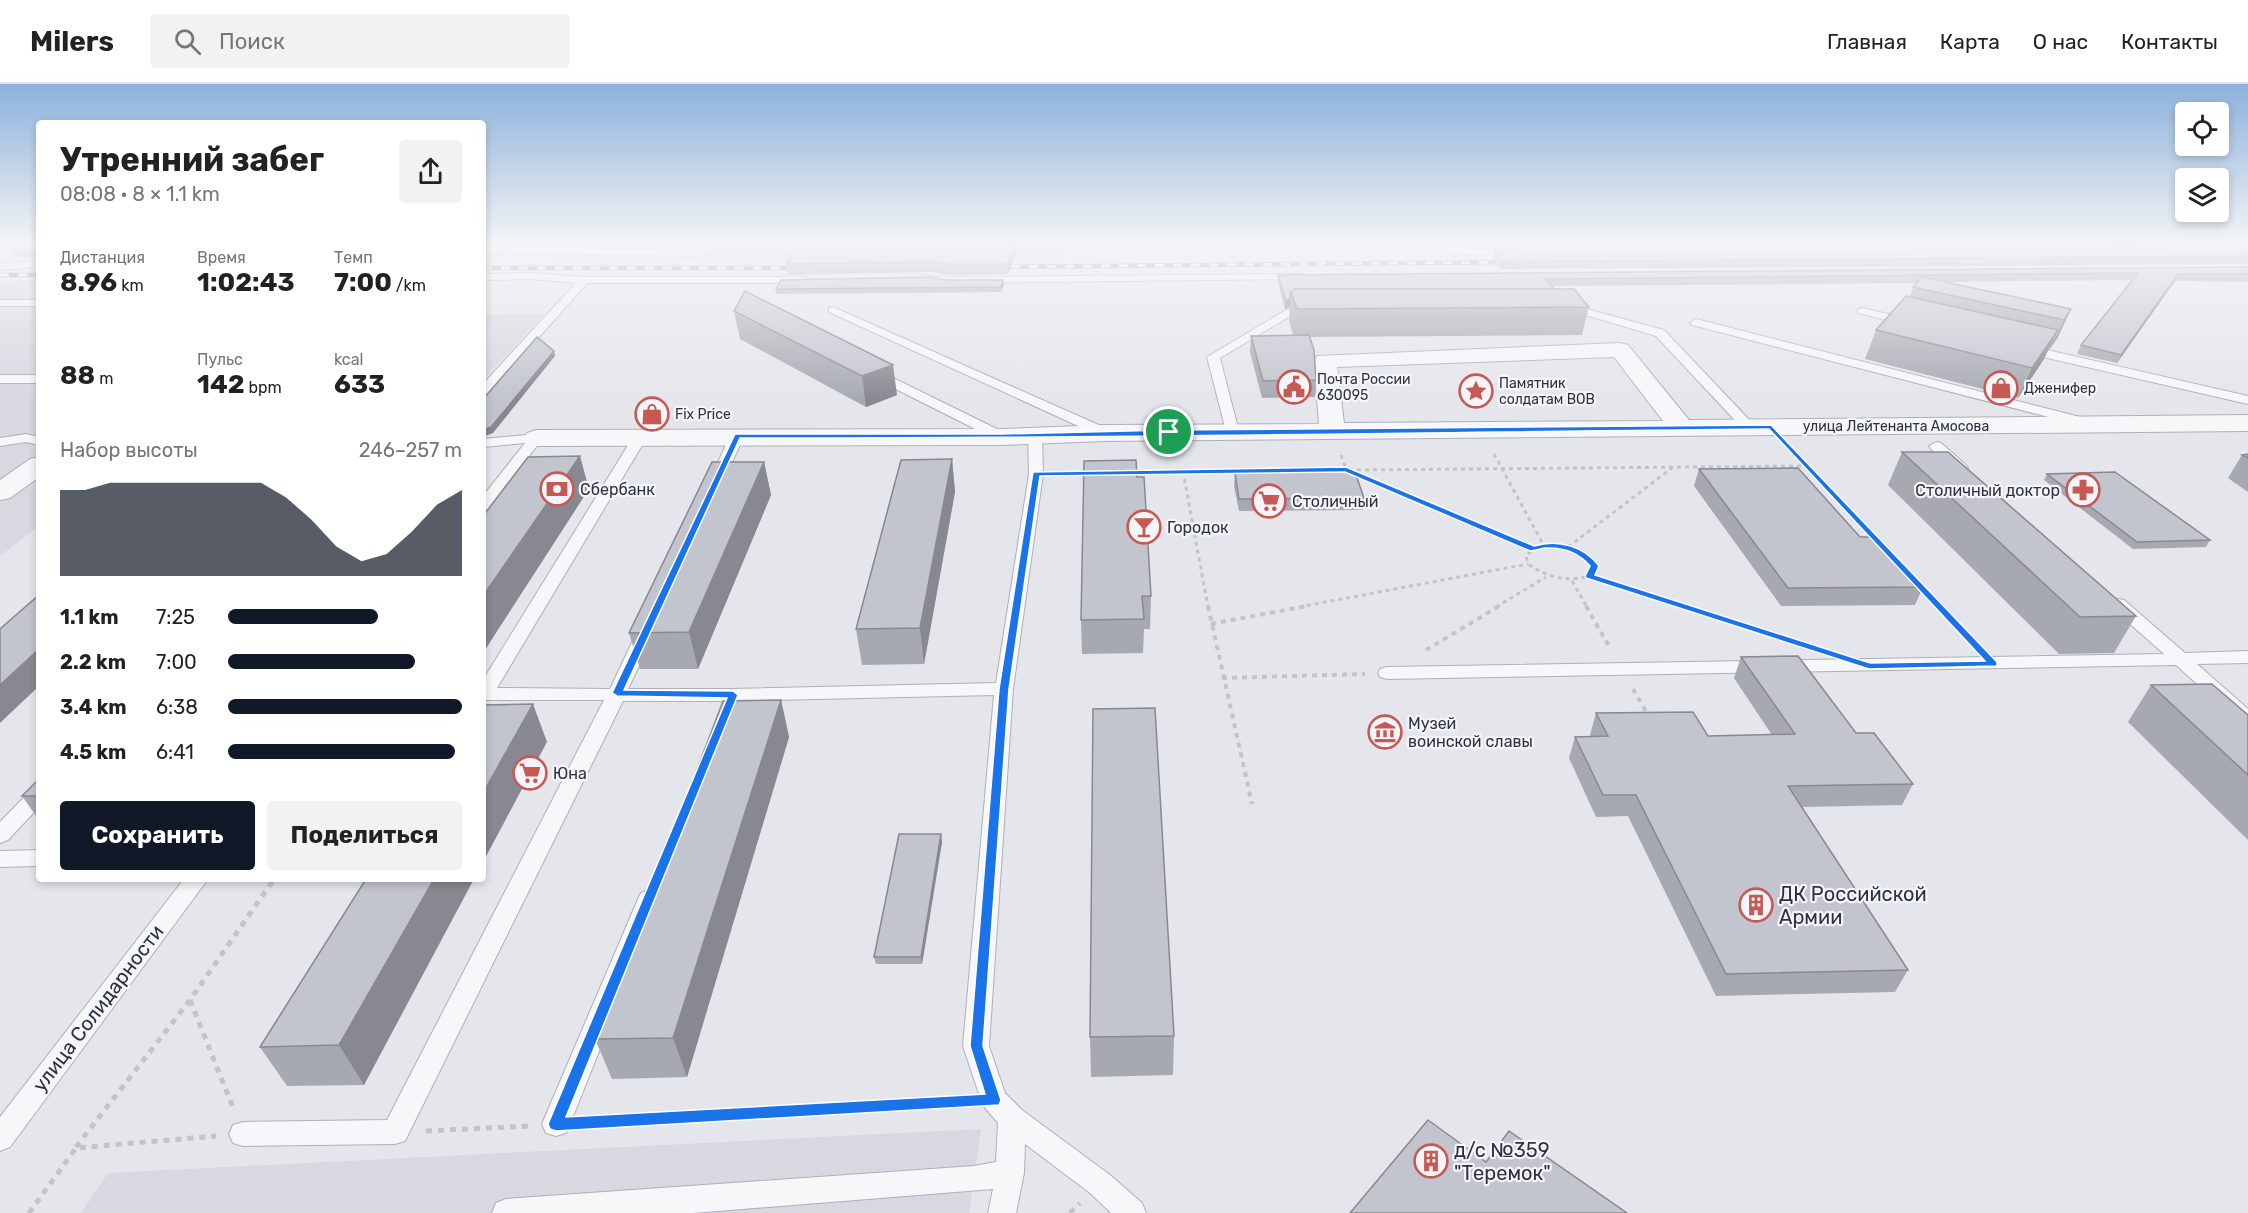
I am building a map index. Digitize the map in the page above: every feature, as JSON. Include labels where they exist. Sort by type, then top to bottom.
[{"type":"street","points":[[1332,431],[1325,361],[1620,351],[1682,428]]},
{"type":"street","name":"улица Лейтенанта Амосова","points":[[536,438],[1035,436],[1106,433],[2248,423]]},
{"type":"street","points":[[0,492],[36,467]]},
{"type":"lane","points":[[486,389],[569,297]]},
{"type":"lane","points":[[0,303],[36,303]]},
{"type":"lane","points":[[833,310],[1106,433]]},
{"type":"lane","points":[[1548,311],[1583,311],[1660,333],[1760,427]]},
{"type":"lane","points":[[1862,311],[1919,324]]},
{"type":"lane","points":[[1232,432],[1213,357],[1290,312],[1325,312]]},
{"type":"lane","points":[[1696,323],[2090,424]]},
{"type":"lane","points":[[2009,345],[2248,400]]},
{"type":"lane","points":[[863,367],[1002,436]]},
{"type":"lane","points":[[0,380],[36,379]]},
{"type":"lane","points":[[707,500],[737,436]]},
{"type":"lane","points":[[1002,1213],[1010,1173],[1003,1110],[976,1046],[1004,689],[1036,474],[1035,436]]},
{"type":"lane","points":[[486,689],[640,437]]},
{"type":"lane","points":[[486,443],[536,438]]},
{"type":"lane","points":[[486,502],[536,438]]},
{"type":"lane","points":[[0,442],[33,440]]},
{"type":"lane","points":[[1936,446],[1971,476]]},
{"type":"lane","points":[[2109,596],[2248,720]]},
{"type":"lane","points":[[243,1134],[395,1132],[617,693],[652,618]]},
{"type":"lane","points":[[1387,673],[1993,664],[2248,657]]},
{"type":"lane","points":[[486,694],[733,695],[1004,689]]},
{"type":"lane","points":[[724,717],[733,695]]},
{"type":"lane","points":[[0,835],[36,797]]},
{"type":"lane","points":[[0,859],[36,858]]},
{"type":"lane","name":"улица Солидарности","points":[[0,1138],[195,882]]},
{"type":"lane","points":[[556,1124],[656,882]]},
{"type":"lane","points":[[1003,1110],[1100,1184],[1132,1213]]},
{"type":"lane","points":[[506,1213],[974,1179],[1010,1173]]},
{"type":"path","points":[[1760,427],[1807,466],[1880,544]]},
{"type":"path","points":[[1481,430],[1544,546]]},
{"type":"path","points":[[1332,431],[1346,469],[1533,549]]},
{"type":"path","points":[[1126,472],[1807,466]]},
{"type":"path","points":[[1568,547],[1673,467]]},
{"type":"path","points":[[1183,471],[1211,624],[1252,804]]},
{"type":"path","points":[[1036,474],[1093,473]]},
{"type":"path","points":[[1590,576],[1594,566],[1586,555],[1568,547],[1544,546],[1533,549],[1526,556],[1528,564],[1546,577],[1572,581],[1590,576],[1802,645]]},
{"type":"path","points":[[1211,624],[1528,564]]},
{"type":"path","points":[[1912,578],[1993,664]]},
{"type":"path","points":[[29,1213],[190,1000],[272,882]]},
{"type":"path","points":[[76,1148],[243,1134],[190,1000]]},
{"type":"path","points":[[395,1132],[556,1124],[1003,1110]]},
{"type":"shaded area","points":[[0,297],[36,297],[36,528],[0,556]]},
{"type":"shaded area","points":[[544,314],[486,377],[486,315]]},
{"type":"shaded area","points":[[981,1129],[969,1213],[81,1213],[108,1173]]},
{"type":"building","points":[[742,297],[756,297],[893,365],[862,376],[734,311]]},
{"type":"building","points":[[1293,297],[1580,297],[1589,307],[1297,309]]},
{"type":"building","points":[[1905,297],[1909,297],[2058,330],[2032,368],[1876,330]]},
{"type":"building","points":[[1957,297],[2014,297],[2071,309],[2064,320]]},
{"type":"building","points":[[2119,297],[2162,297],[2121,355],[2081,345]]},
{"type":"building","points":[[1309,335],[1314,350],[1316,380],[1263,381],[1251,336]]},
{"type":"building","points":[[537,337],[554,351],[491,427],[486,429],[486,396]]},
{"type":"building","points":[[1902,452],[1948,452],[2136,616],[2080,617]]},
{"type":"building","points":[[580,456],[486,592],[486,512],[528,457]]},
{"type":"building","points":[[952,459],[920,628],[856,629],[901,460]]},
{"type":"building","points":[[1136,460],[1137,477],[1144,477],[1151,596],[1142,596],[1144,619],[1081,620],[1084,461]]},
{"type":"building","points":[[712,462],[764,462],[689,632],[629,633]]},
{"type":"building","points":[[1798,468],[1860,537],[1877,537],[1923,587],[1788,588],[1699,469]]},
{"type":"building","points":[[1355,472],[1364,498],[1239,499],[1235,473]]},
{"type":"building","points":[[2115,472],[2210,540],[2137,542],[2047,474]]},
{"type":"building","points":[[36,598],[36,652],[0,685],[0,629]]},
{"type":"building","name":"ДК Российской Армии","points":[[1798,656],[1856,733],[1874,733],[1913,784],[1788,786],[1908,970],[1726,974],[1636,795],[1603,795],[1575,737],[1608,736],[1596,713],[1693,712],[1708,736],[1795,734],[1741,657]]},
{"type":"building","points":[[2212,684],[2248,715],[2248,775],[2151,685]]},
{"type":"building","points":[[781,700],[673,1038],[595,1039],[723,701]]},
{"type":"building","points":[[533,704],[486,788],[486,705]]},
{"type":"building","points":[[1155,708],[1174,1036],[1090,1037],[1093,709]]},
{"type":"building","points":[[36,782],[36,796],[22,796]]},
{"type":"building","points":[[899,834],[941,834],[921,957],[874,957]]},
{"type":"building","points":[[364,882],[432,882],[339,1045],[260,1047]]},
{"type":"building","name":"д/с №359 \"Теремок\"","points":[[1428,1120],[1486,1162],[1509,1131],[1627,1213],[1350,1213]]},
{"type":"place","name":"Почта России 630095","points":[[1294,387]]},
{"type":"place","name":"Дженифер","points":[[2001,388]]},
{"type":"place","name":"Памятник солдатам ВОВ","points":[[1476,391]]},
{"type":"place","name":"Fix Price","points":[[652,414]]},
{"type":"place","name":"Сбербанк","points":[[557,489]]},
{"type":"place","name":"Столичный доктор","points":[[2083,490]]},
{"type":"place","name":"Столичный","points":[[1269,501]]},
{"type":"place","name":"Городок","points":[[1144,527]]},
{"type":"place","name":"Музей воинской славы","points":[[1385,732]]},
{"type":"place","name":"Юна","points":[[530,773]]},
{"type":"place","name":"ДК Российской Армии","points":[[1756,905]]},
{"type":"place","name":"д/с №359 \"Теремок\"","points":[[1431,1161]]},
{"type":"route","points":[[1771,427],[1993,664],[1869,666],[1590,576],[1594,566],[1586,555],[1568,547],[1544,546],[1533,549],[1346,469],[1036,474],[1004,689],[976,1046],[994,1100],[556,1124],[733,695],[617,693],[737,436],[1002,436],[1169,432],[1771,427]]}]
